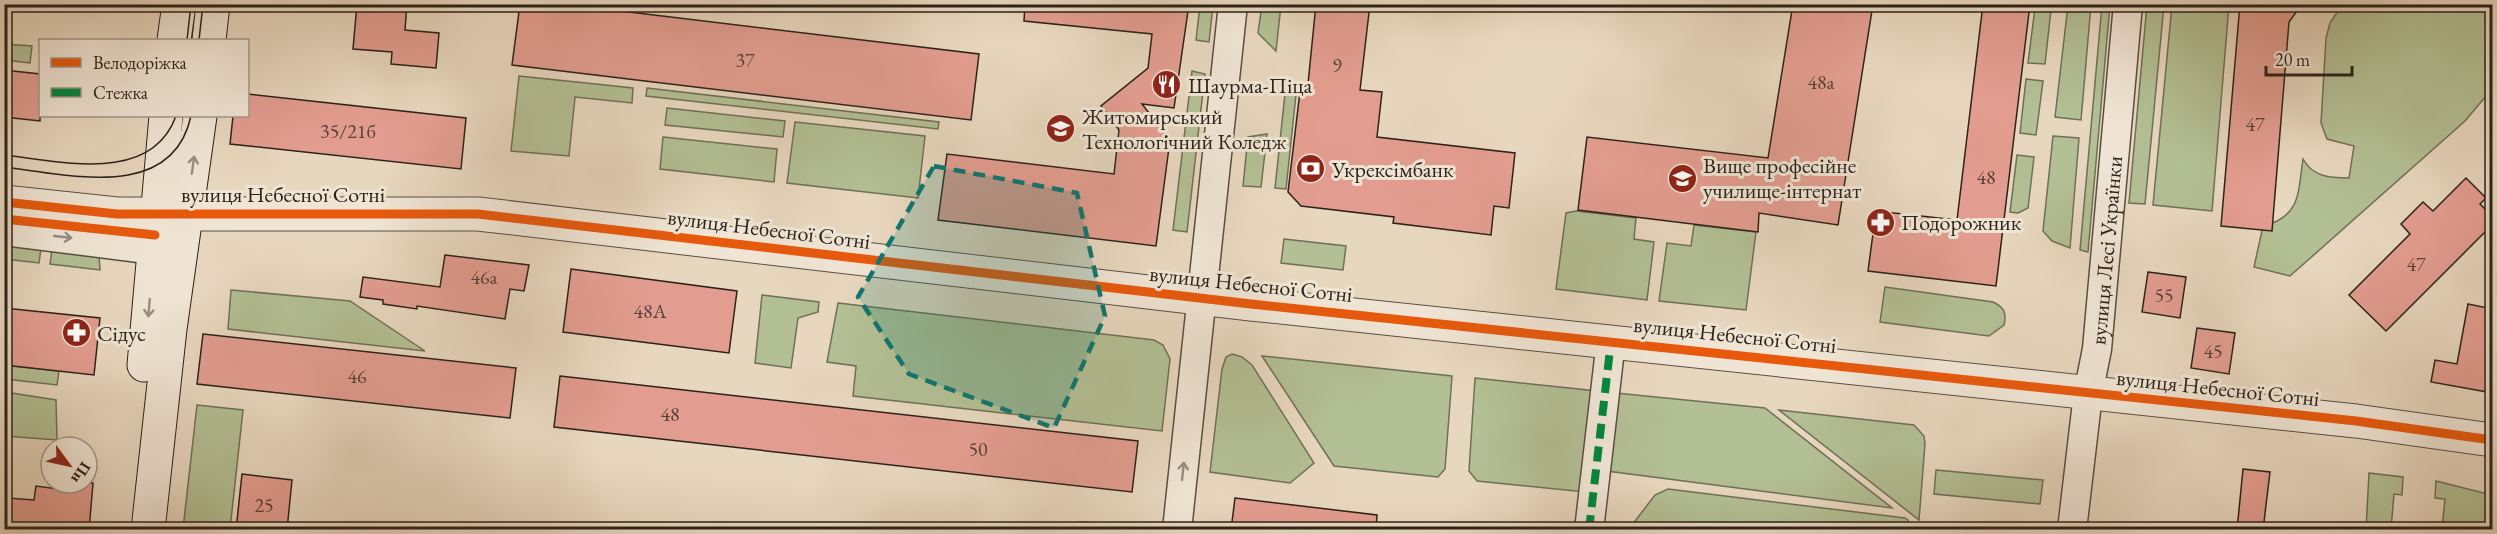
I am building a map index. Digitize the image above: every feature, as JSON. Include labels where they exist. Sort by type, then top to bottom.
[{"type":"street","points":[[174,39],[179,4]]},
{"type":"street","points":[[209,39],[213,4]]},
{"type":"street","points":[[1177,530],[1233,4]]},
{"type":"street","name":"вулиця Лесі Українки","points":[[2072,530],[2088,394],[2097,350],[2128,4]]},
{"type":"street","points":[[148,530],[171,213],[166,117]]},
{"type":"street","points":[[129,530],[155,250],[171,213],[200,117]]},
{"type":"street","name":"вулиця Небесної Сотні","points":[[4,202],[117,214],[478,214],[1200,298],[2356,421],[2493,440]]},
{"type":"street","points":[[4,231],[155,250]]},
{"type":"street","points":[[1589,530],[1611,341]]},
{"type":"highlighted area","points":[[934,166],[1077,193],[1105,316],[1054,428],[909,374],[858,297]]},
{"type":"green space","points":[[1200,5],[1213,5],[1209,42],[1196,40]]},
{"type":"green space","points":[[1262,5],[1281,5],[1276,51],[1258,33]]},
{"type":"green space","points":[[2068,5],[2091,5],[2081,120],[2055,117]]},
{"type":"green space","points":[[2102,5],[2110,5],[2088,252],[2080,250]]},
{"type":"green space","points":[[2147,5],[2164,5],[2145,204],[2129,203]]},
{"type":"green space","points":[[2172,5],[2229,5],[2212,211],[2153,205]]},
{"type":"green space","points":[[2342,5],[2492,5],[2492,89],[2465,121],[2290,276],[2254,267],[2263,226],[2275,222],[2291,210],[2298,192],[2303,159],[2317,173],[2329,177],[2349,178],[2354,146],[2327,139],[2321,123],[2326,38],[2330,23]]},
{"type":"green space","points":[[2035,8],[2051,10],[2045,64],[2028,63]]},
{"type":"green space","points":[[4,44],[32,46],[30,63],[5,60]]},
{"type":"green space","points":[[1192,71],[1205,74],[1187,232],[1173,230]]},
{"type":"green space","points":[[519,76],[633,88],[632,103],[575,97],[569,156],[511,151]]},
{"type":"green space","points":[[2026,79],[2043,81],[2036,135],[2020,133]]},
{"type":"green space","points":[[1286,84],[1297,85],[1286,189],[1275,188]]},
{"type":"green space","points":[[647,88],[939,122],[938,129],[646,96]]},
{"type":"green space","points":[[667,108],[785,121],[783,137],[665,125]]},
{"type":"green space","points":[[795,122],[925,136],[918,198],[787,183]]},
{"type":"green space","points":[[1267,134],[1261,187],[1243,186],[1248,137]]},
{"type":"green space","points":[[2053,136],[2079,138],[2070,248],[2052,241],[2043,231]]},
{"type":"green space","points":[[663,137],[777,149],[774,182],[660,169]]},
{"type":"green space","points":[[2017,155],[2034,157],[2028,208],[2018,213],[2010,212]]},
{"type":"green space","points":[[1576,211],[1636,218],[1634,239],[1654,242],[1647,300],[1556,289],[1566,213]]},
{"type":"green space","points":[[1694,225],[1756,232],[1746,310],[1659,301],[1667,243],[1691,246]]},
{"type":"green space","points":[[1284,239],[1346,246],[1343,270],[1281,263]]},
{"type":"green space","points":[[5,244],[41,248],[39,263],[5,259]]},
{"type":"green space","points":[[52,249],[99,255],[100,270],[50,264]]},
{"type":"green space","points":[[1885,287],[1993,302],[2004,311],[2004,325],[1989,336],[1880,322]]},
{"type":"green space","points":[[231,290],[350,301],[425,351],[228,329]]},
{"type":"green space","points":[[762,295],[819,302],[818,312],[798,318],[791,368],[755,363]]},
{"type":"green space","points":[[838,303],[1154,340],[1163,345],[1170,359],[1162,431],[853,396],[856,366],[827,362]]},
{"type":"green space","points":[[1232,354],[1242,357],[1252,365],[1314,463],[1290,483],[1210,472],[1222,369],[1226,357]]},
{"type":"green space","points":[[1262,356],[1452,376],[1445,469],[1438,477],[1334,466]]},
{"type":"green space","points":[[5,365],[59,371],[57,385],[5,379]]},
{"type":"green space","points":[[1475,378],[1597,391],[1585,492],[1477,481],[1469,471]]},
{"type":"green space","points":[[5,392],[56,400],[57,435],[39,435],[39,439],[5,436]]},
{"type":"green space","points":[[1616,393],[1765,408],[1892,508],[1607,471]]},
{"type":"green space","points":[[197,405],[243,410],[230,529],[183,529]]},
{"type":"green space","points":[[1779,410],[1914,425],[1924,436],[1925,444],[1919,520]]},
{"type":"green space","points":[[1936,470],[2043,480],[2040,504],[1934,494]]},
{"type":"green space","points":[[2369,473],[2403,477],[2402,495],[2394,494],[2391,529],[2366,529]]},
{"type":"green space","points":[[2436,481],[2492,495],[2492,529],[2442,529],[2445,499],[2435,498]]},
{"type":"green space","points":[[1668,489],[1905,518],[1908,520],[1907,529],[1629,529],[1655,495]]},
{"type":"green space","points":[[1078,522],[1150,526],[1150,530],[1067,529]]},
{"type":"building","points":[[357,4],[407,4],[405,30],[439,33],[436,68],[391,64],[392,52],[353,49]]},
{"type":"building","points":[[520,4],[588,4],[588,7],[979,54],[971,120],[512,65]]},
{"type":"building","points":[[1025,4],[1189,4],[1174,108],[1142,104],[1170,140],[1156,246],[938,220],[947,154],[1114,174],[1119,130],[1101,106],[1148,68],[1152,34],[1024,21]]},
{"type":"building","points":[[1316,4],[1370,4],[1360,90],[1382,92],[1377,137],[1515,153],[1509,208],[1494,206],[1491,235],[1393,223],[1394,217],[1301,206],[1288,192],[1301,83],[1308,84]]},
{"type":"building","points":[[1793,4],[1873,4],[1838,225],[1759,213],[1758,232],[1578,210],[1587,137],[1768,158]]},
{"type":"building","points":[[1983,4],[2030,4],[1996,286],[1868,271],[1876,211],[1957,220]]},
{"type":"building","points":[[2240,4],[2302,4],[2289,22],[2272,231],[2221,226]]},
{"type":"building","points":[[4,70],[39,74],[40,121],[4,117]]},
{"type":"building","points":[[249,94],[466,118],[461,169],[230,144],[233,117],[249,117]]},
{"type":"building","points":[[2466,178],[2486,198],[2480,204],[2493,217],[2493,224],[2386,331],[2349,295],[2410,234],[2401,224],[2423,202],[2433,211]]},
{"type":"building","points":[[445,255],[529,265],[524,291],[510,289],[505,319],[417,306],[417,309],[383,304],[383,300],[360,297],[363,277],[440,287]]},
{"type":"building","points":[[571,269],[737,291],[729,353],[563,332]]},
{"type":"building","points":[[2148,272],[2186,277],[2180,318],[2142,312]]},
{"type":"building","points":[[2468,304],[2493,309],[2493,393],[2431,382],[2435,360],[2457,364]]},
{"type":"building","points":[[4,308],[100,318],[94,375],[4,365]]},
{"type":"building","points":[[2197,328],[2235,333],[2229,374],[2191,368]]},
{"type":"building","points":[[203,334],[516,368],[510,418],[197,384]]},
{"type":"building","points":[[560,376],[1138,441],[1132,492],[554,427]]},
{"type":"building","points":[[2243,469],[2270,472],[2263,530],[2237,530]]},
{"type":"building","points":[[242,474],[292,480],[287,530],[236,530]]},
{"type":"building","points":[[36,486],[39,486],[39,495],[92,495],[89,530],[6,530],[8,498],[34,500]]},
{"type":"building","points":[[1235,498],[1377,515],[1376,530],[1231,530]]},
{"type":"tram line","points":[[187,39],[191,4]]},
{"type":"tram line","points":[[199,39],[203,4]]},
{"type":"tram line","points":[[4,155],[76,163],[102,164],[125,160],[146,152],[164,138],[175,117]]},
{"type":"tram line","points":[[4,167],[86,177],[114,177],[140,172],[163,162],[180,143],[191,117]]},
{"type":"marked path","points":[[1589,530],[1611,341]]},
{"type":"cycle path","points":[[4,202],[117,214],[478,214],[1251,304],[2356,421],[2492,440]]},
{"type":"cycle path","points":[[4,219],[155,235]]},
{"type":"place","name":"Шаурма-Піца","points":[[1167,85]]},
{"type":"place","name":"Житомирський Технологічний Коледж","points":[[1061,129]]},
{"type":"place","name":"Укрексімбанк","points":[[1311,169]]},
{"type":"place","name":"Вище професійне училище-інтернат","points":[[1682,178]]},
{"type":"place","name":"Подорожник","points":[[1880,222]]},
{"type":"place","name":"Сідус","points":[[76,333]]}]
